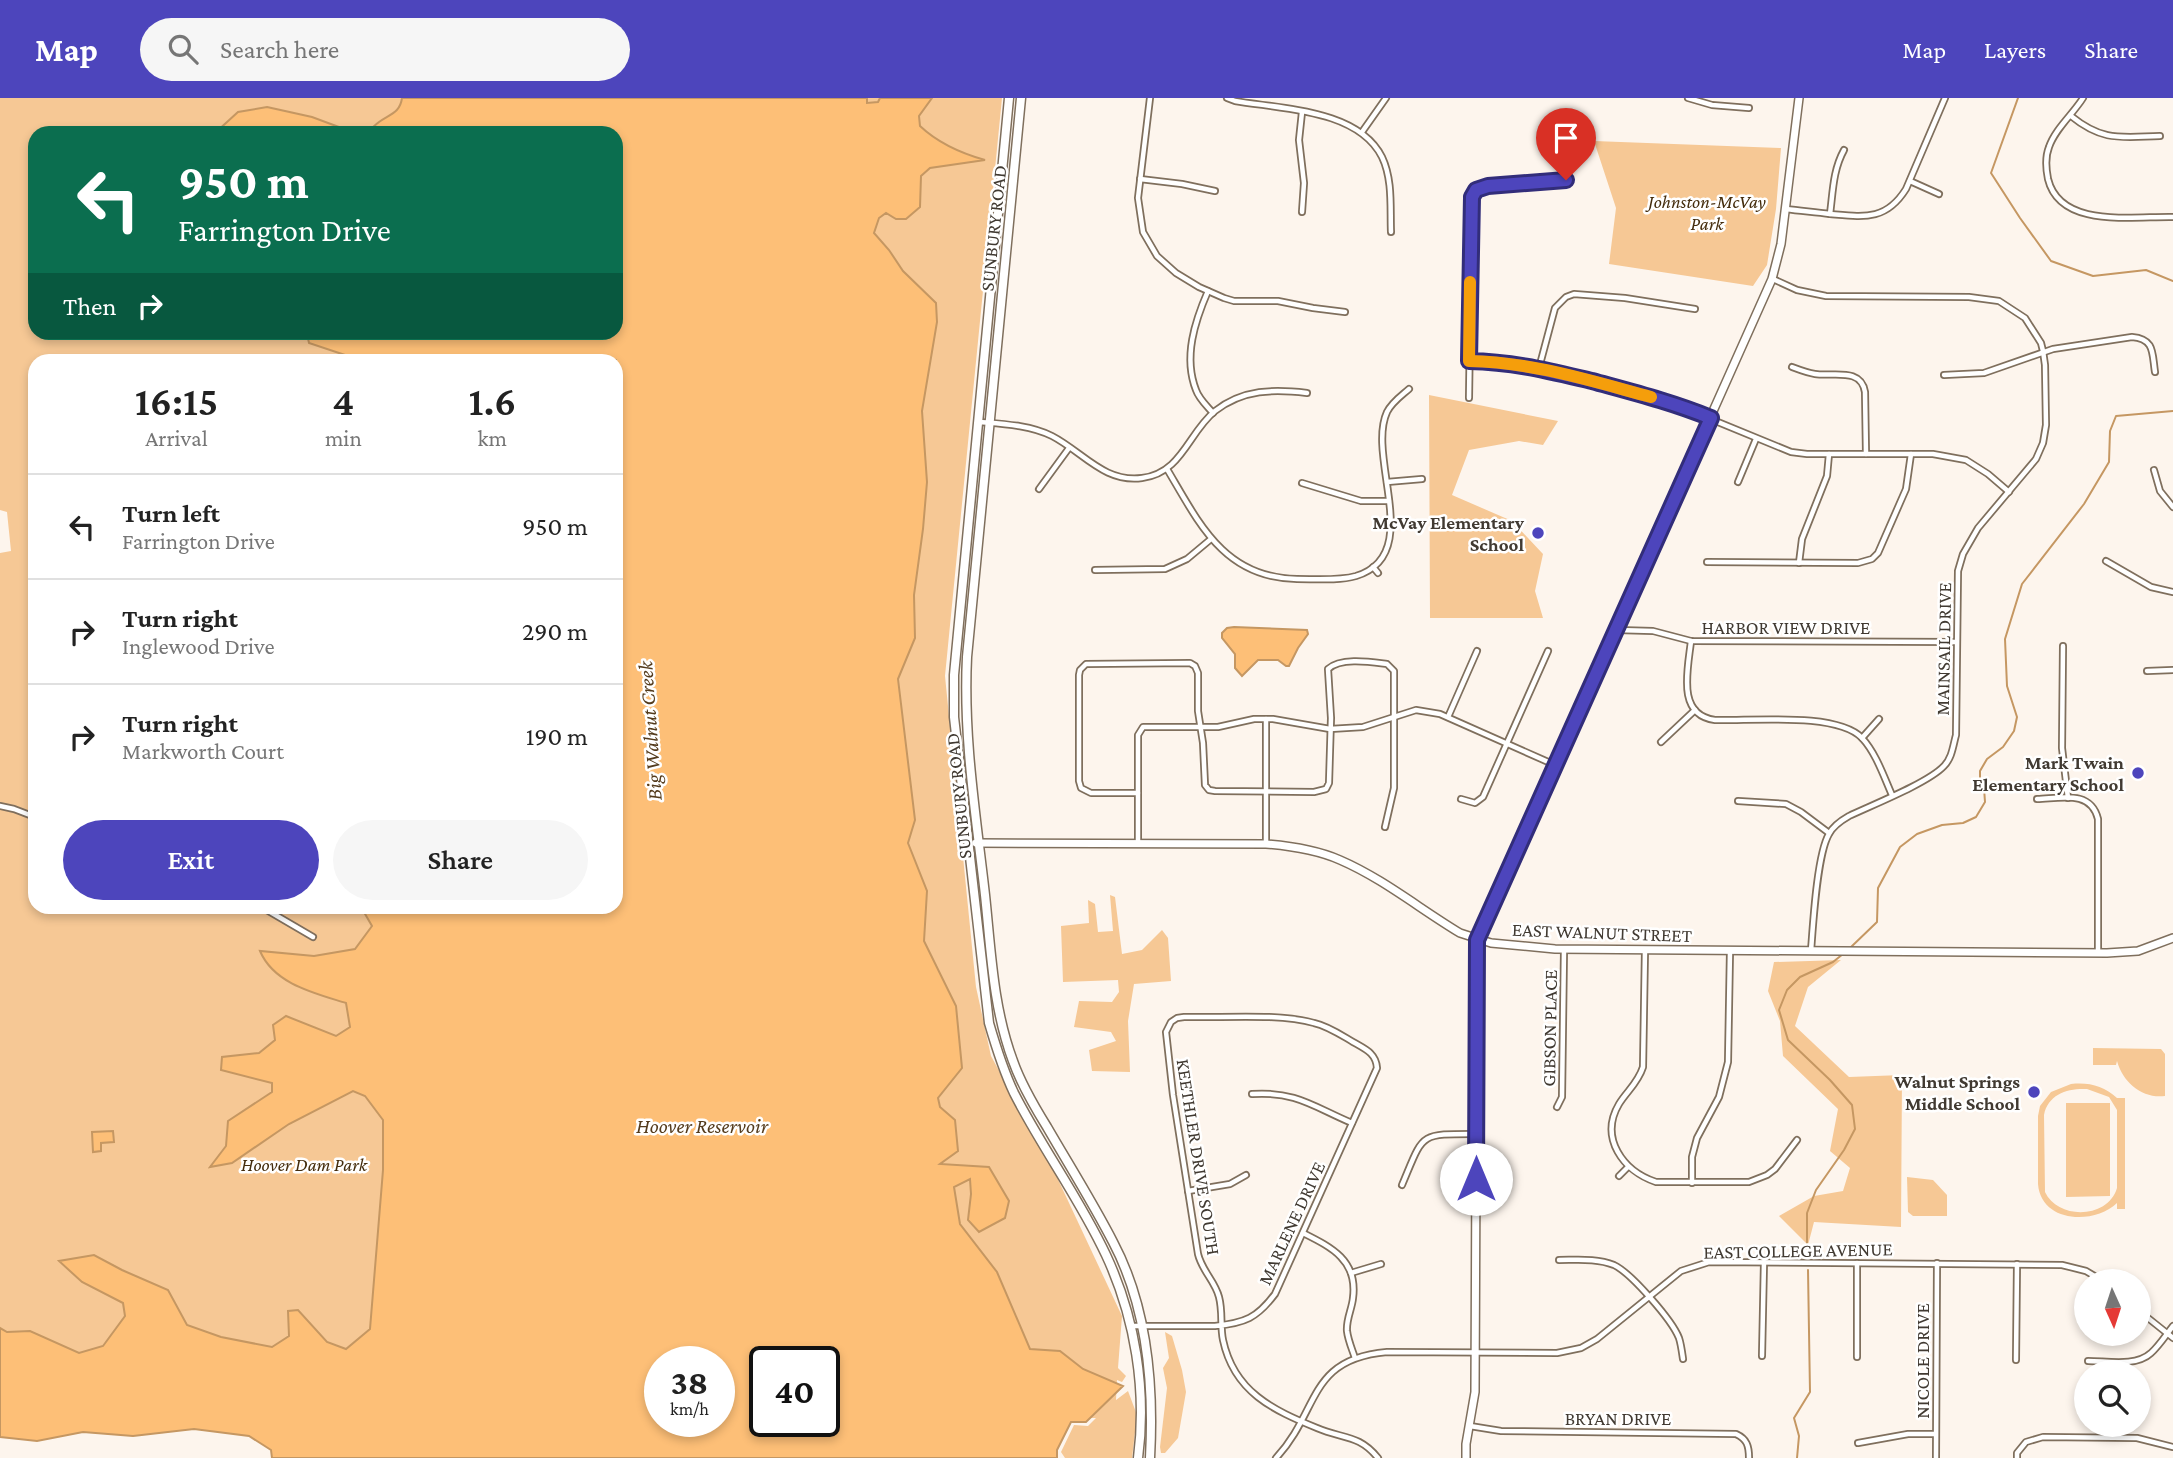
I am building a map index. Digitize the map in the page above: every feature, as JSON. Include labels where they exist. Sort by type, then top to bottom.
[{"type":"main road","name":"SUNBURY ROAD","points":[[1009,98],[954,675],[956,739],[989,1023],[1014,1093],[1101,1243],[1114,1274],[1131,1326],[1139,1381],[1139,1458]]},
{"type":"main road","name":"SUNBURY ROAD","points":[[1021,98],[967,657],[965,694],[978,843],[998,1010],[1014,1063],[1031,1100],[1115,1244],[1137,1304],[1150,1373],[1150,1458]]},
{"type":"main road","points":[[985,360],[988,389],[986,418],[989,423]]},
{"type":"main road","points":[[979,422],[982,429],[979,460],[983,491]]},
{"type":"main road","points":[[956,739],[966,764],[974,837],[978,843]]},
{"type":"main road","points":[[968,843],[975,854],[979,895],[987,912]]},
{"type":"street","points":[[1150,98],[1138,198],[1143,232],[1166,266],[1208,291],[1234,301],[1278,301],[1345,312]]},
{"type":"street","points":[[1227,98],[1325,116],[1362,132],[1382,156],[1390,183],[1391,232]]},
{"type":"street","points":[[1362,132],[1386,98]]},
{"type":"street","points":[[1688,98],[1712,106],[1749,108]]},
{"type":"street","points":[[1466,1458],[1475,1400],[1477,940],[1772,279],[1781,244],[1799,98]]},
{"type":"street","points":[[1786,209],[1859,217],[1886,211],[1898,202],[1910,181],[1945,98]]},
{"type":"street","points":[[2083,98],[2052,140],[2047,153],[2046,167],[2050,186],[2059,200],[2074,211],[2091,216],[2173,217]]},
{"type":"street","points":[[1302,112],[1299,140],[1304,183],[1302,212]]},
{"type":"street","points":[[2071,116],[2092,132],[2103,135],[2160,136]]},
{"type":"street","points":[[1830,214],[1835,175],[1844,150]]},
{"type":"street","points":[[1140,179],[1215,191]]},
{"type":"street","points":[[1469,398],[1471,206],[1476,190],[1491,185],[1566,180]]},
{"type":"street","points":[[1910,181],[1939,194]]},
{"type":"street","name":"MAINSAIL DRIVE","points":[[1772,279],[1797,290],[1826,296],[1969,297],[1999,301],[2025,318],[2043,351],[2046,401],[2043,443],[2036,459],[1978,528],[1963,554],[1958,571],[1956,736],[1952,751],[1943,768],[1841,821],[1829,833]]},
{"type":"street","points":[[1208,291],[1193,328],[1192,370],[1195,389],[1213,413]]},
{"type":"street","points":[[1539,368],[1555,308],[1566,297],[1615,297],[1695,309]]},
{"type":"street","points":[[2146,340],[2150,335]]},
{"type":"street","points":[[1944,374],[1984,373],[2043,351],[2132,337],[2146,340],[2151,347],[2155,372]]},
{"type":"street","points":[[1469,361],[1501,362],[1539,368],[1674,404],[1791,452],[1933,454],[1966,460],[2009,492]]},
{"type":"street","points":[[1792,367],[1816,374],[1849,374],[1860,380],[1865,392],[1866,454]]},
{"type":"street","points":[[1167,469],[1211,539],[1238,562],[1278,577],[1350,577],[1373,567],[1389,544],[1391,526],[1381,438],[1387,413],[1396,399],[1409,389]]},
{"type":"street","points":[[979,422],[1036,429],[1053,437],[1097,468],[1118,477],[1141,478],[1167,469],[1180,457],[1213,413],[1247,394],[1281,390],[1307,393]]},
{"type":"street","points":[[1738,482],[1756,439]]},
{"type":"street","points":[[1039,489],[1069,448]]},
{"type":"street","points":[[1800,563],[1802,539],[1827,476],[1829,454]]},
{"type":"street","points":[[1707,562],[1857,563],[1872,559],[1878,553],[1906,489],[1911,454]]},
{"type":"street","points":[[2154,470],[2160,491],[2173,506]]},
{"type":"street","points":[[1387,482],[1422,480]]},
{"type":"street","points":[[1302,483],[1361,501],[1388,501]]},
{"type":"street","points":[[1095,570],[1165,569],[1187,559],[1211,539]]},
{"type":"street","points":[[2106,561],[2151,587],[2173,592]]},
{"type":"street","points":[[1373,567],[1378,573]]},
{"type":"street","name":"HARBOR VIEW DRIVE","points":[[1617,630],[1653,631],[1690,641],[1956,642]]},
{"type":"street","points":[[1690,641],[1686,692],[1695,710],[1708,719],[1715,720],[1821,721],[1850,729],[1862,738],[1892,795]]},
{"type":"street","points":[[2063,646],[2062,748],[2068,798]]},
{"type":"street","points":[[1448,717],[1477,651]]},
{"type":"street","points":[[1461,799],[1472,804],[1481,800],[1548,651]]},
{"type":"street","points":[[1138,793],[1091,793],[1081,788],[1079,675],[1083,666],[1090,663],[1190,663],[1198,673],[1203,780],[1209,790],[1320,791],[1326,789],[1329,783],[1328,673],[1331,665],[1383,664],[1391,667],[1394,676],[1394,788],[1385,827]]},
{"type":"street","points":[[2147,671],[2173,670]]},
{"type":"street","points":[[1138,844],[1138,735],[1141,729],[1148,727],[1218,727],[1266,719],[1288,720],[1330,729],[1363,727],[1416,710],[1429,711],[1555,765]]},
{"type":"street","points":[[1661,742],[1695,710]]},
{"type":"street","points":[[1266,719],[1266,844]]},
{"type":"street","points":[[1862,738],[1879,719]]},
{"type":"street","points":[[2038,799],[2068,798],[2088,801],[2096,809],[2098,953]]},
{"type":"street","points":[[1738,801],[1786,804],[1829,833],[1823,846],[1811,951]]},
{"type":"street","points":[[0,806],[28,814]]},
{"type":"street","name":"EAST WALNUT STREET","points":[[968,843],[1266,844],[1301,848],[1338,859],[1359,869],[1460,933],[1477,940],[1516,947],[2098,953],[2138,951],[2173,938]]},
{"type":"street","points":[[274,914],[313,937]]},
{"type":"street","name":"GIBSON PLACE","points":[[1557,1107],[1562,1097],[1564,949]]},
{"type":"street","points":[[1645,950],[1643,1068],[1640,1079],[1621,1101],[1613,1122],[1614,1142],[1622,1160],[1643,1178],[1656,1182],[1739,1183],[1758,1180],[1775,1169],[1797,1140]]},
{"type":"street","points":[[1692,1183],[1692,1157],[1697,1138],[1719,1097],[1728,1062],[1730,951]]},
{"type":"street","name":"MARLENE DRIVE","points":[[1131,1326],[1221,1325],[1238,1323],[1259,1313],[1275,1294],[1375,1074],[1377,1061],[1370,1052],[1317,1023],[1291,1018],[1184,1017],[1171,1022]]},
{"type":"street","name":"KEETHLER DRIVE SOUTH","points":[[1171,1022],[1166,1032],[1173,1095],[1200,1264],[1218,1294],[1222,1338],[1229,1361],[1246,1387],[1267,1405],[1320,1430],[1355,1438],[1368,1446],[1378,1458]]},
{"type":"street","points":[[1252,1094],[1273,1092],[1287,1095],[1352,1123]]},
{"type":"street","points":[[1402,1185],[1417,1148],[1426,1138],[1440,1134],[1476,1134]]},
{"type":"street","points":[[1619,1176],[1628,1167]]},
{"type":"street","points":[[1188,1191],[1230,1184],[1245,1175]]},
{"type":"street","points":[[1303,1233],[1325,1243],[1340,1254],[1351,1273],[1353,1297],[1347,1329],[1355,1358]]},
{"type":"street","points":[[1559,1260],[1604,1262],[1614,1265],[1633,1278],[1670,1322],[1679,1338],[1683,1359]]},
{"type":"street","name":"EAST COLLEGE AVENUE","points":[[1276,1458],[1289,1442],[1323,1382],[1338,1367],[1355,1358],[1387,1352],[1557,1353],[1581,1348],[1597,1339],[1681,1271],[1709,1262],[2017,1264],[2080,1269]]},
{"type":"street","points":[[1762,1356],[1764,1262]]},
{"type":"street","points":[[1857,1263],[1857,1357]]},
{"type":"street","points":[[1351,1273],[1381,1264]]},
{"type":"street","name":"NICOLE DRIVE","points":[[1936,1458],[1937,1264]]},
{"type":"street","points":[[2016,1360],[2017,1264]]},
{"type":"street","points":[[2151,1320],[2173,1338]]},
{"type":"street","points":[[2136,1360],[2151,1353],[2173,1326]]},
{"type":"street","name":"BRYAN DRIVE","points":[[1470,1426],[1501,1431],[1736,1434],[1743,1437],[1747,1443],[1749,1458]]},
{"type":"street","points":[[1858,1443],[1908,1434],[1935,1434]]},
{"type":"street","points":[[2017,1458],[2017,1453],[2026,1442],[2043,1437],[2137,1438],[2173,1447]]},
{"type":"green space","name":"Hoover Reservoir","points":[[0,98],[1002,98],[945,676],[976,987],[991,1056],[1055,1173],[1122,1316],[1118,1368],[1126,1376],[1122,1382],[1117,1380],[1116,1400],[1128,1391],[1137,1415],[1132,1458],[1065,1458],[1061,1452],[1074,1425],[1088,1426],[1096,1418],[840,1419],[840,1346],[749,1346],[749,1362],[735,1362],[735,1346],[644,1346],[644,1363],[0,1390],[0,553],[11,551],[7,512],[0,510]]},
{"type":"green space","name":"Johnston-McVay Park","points":[[1594,141],[1781,148],[1776,209],[1767,265],[1753,286],[1609,264],[1616,208]]},
{"type":"green space","points":[[1429,395],[1558,421],[1543,445],[1519,441],[1469,450],[1452,495],[1512,521],[1543,554],[1535,591],[1543,618],[1430,618]]},
{"type":"green space","points":[[1110,895],[1115,897],[1122,954],[1142,950],[1162,930],[1168,938],[1171,981],[1134,984],[1128,1021],[1130,1072],[1092,1071],[1089,1050],[1116,1041],[1111,1032],[1074,1027],[1079,1001],[1112,1002],[1119,992],[1118,980],[1063,982],[1061,926],[1089,923],[1088,900],[1095,904],[1098,932],[1113,931]]},
{"type":"green space","points":[[1841,960],[1808,987],[1795,1026],[1849,1077],[1902,1075],[1901,1227],[1814,1222],[1808,1245],[1779,1216],[1814,1196],[1843,1191],[1850,1168],[1830,1151],[1838,1109],[1783,1056],[1780,1021],[1768,991],[1774,962]]},
{"type":"green space","points":[[2093,1048],[2161,1049],[2165,1054],[2165,1096],[2149,1095],[2135,1088],[2124,1076],[2117,1061],[2116,1065],[2093,1065]]},
{"type":"green space","points":[[2071,1084],[2084,1084],[2101,1088],[2117,1098],[2125,1098],[2125,1209],[2117,1209],[2117,1203],[2095,1215],[2070,1216],[2048,1207],[2041,1197],[2038,1184],[2038,1116],[2040,1106],[2051,1092]],"holes":[[[2087,1089],[2109,1097],[2117,1110],[2117,1188],[2104,1206],[2094,1210],[2083,1212],[2060,1208],[2045,1192],[2046,1108],[2054,1097],[2073,1090]]]},
{"type":"green space","points":[[2066,1103],[2110,1103],[2110,1196],[2066,1197]]},
{"type":"green space","points":[[1907,1177],[1933,1180],[1947,1195],[1947,1216],[1913,1216],[1908,1212]]},
{"type":"green space","points":[[1165,1332],[1172,1336],[1186,1392],[1178,1438],[1165,1453],[1161,1453],[1167,1388],[1163,1368],[1169,1358]]},
{"type":"water","name":"Hoover Reservoir","points":[[402,98],[867,98],[867,103],[878,102],[880,98],[932,98],[919,116],[920,126],[950,147],[985,160],[930,168],[921,176],[920,207],[906,219],[896,219],[886,213],[879,218],[874,233],[903,271],[936,303],[937,322],[922,411],[927,482],[914,595],[915,638],[898,679],[915,820],[908,843],[927,891],[924,941],[956,1006],[962,1068],[938,1098],[940,1107],[955,1120],[958,1151],[940,1164],[989,1167],[1009,1201],[1005,1218],[979,1232],[968,1220],[970,1179],[954,1187],[960,1224],[997,1272],[1030,1349],[1060,1351],[1083,1369],[1123,1386],[1086,1422],[1071,1422],[1057,1450],[1057,1458],[272,1458],[271,1450],[249,1436],[194,1429],[133,1436],[83,1432],[37,1441],[0,1437],[0,1328],[7,1332],[30,1331],[79,1353],[103,1346],[125,1316],[123,1303],[82,1282],[59,1261],[94,1255],[168,1290],[187,1325],[221,1337],[272,1347],[289,1336],[288,1311],[298,1310],[327,1342],[346,1349],[370,1329],[383,1170],[383,1120],[365,1096],[353,1091],[289,1124],[232,1163],[210,1167],[226,1146],[228,1121],[272,1092],[272,1083],[221,1070],[222,1057],[259,1053],[275,1040],[273,1025],[286,1016],[336,1036],[350,1027],[346,1003],[296,986],[275,972],[260,951],[314,956],[355,949],[372,926],[365,914],[623,914],[623,354],[342,354],[309,343],[308,340],[623,340],[623,126],[374,126],[394,113]]},
{"type":"water","points":[[267,107],[312,117],[336,126],[223,126],[238,112]]},
{"type":"water","points":[[1227,628],[1307,630],[1308,634],[1289,666],[1278,660],[1258,660],[1242,676],[1235,668],[1235,654],[1222,638],[1222,633]]},
{"type":"water","points":[[113,1131],[114,1142],[101,1143],[101,1151],[93,1152],[92,1132]]},
{"type":"waterway","points":[[2018,98],[1991,173],[2051,261],[2093,276],[2146,270],[2173,281]]},
{"type":"waterway","points":[[1850,948],[1877,922],[1878,888],[1900,847],[1917,834],[1942,825],[1963,823],[1976,817],[1985,802],[1980,771],[1987,759],[2003,747],[2014,731],[2017,717],[2007,686],[2005,639],[2022,584],[2084,504],[2109,462],[2110,431],[2116,416],[2173,411]]},
{"type":"waterway","points":[[1807,1256],[1807,1213],[1816,1190],[1855,1129],[1852,1105],[1788,1040],[1779,1010],[1787,990],[1800,977],[1833,962],[1843,954]]},
{"type":"waterway","points":[[1797,1458],[1799,1436],[1794,1418],[1810,1392],[1808,1270]]},
{"type":"slow traffic","points":[[1470,282],[1469,361],[1528,365],[1651,397]]},
{"type":"place","name":"McVay Elementary School","points":[[1538,533]]},
{"type":"place","name":"Mark Twain Elementary School","points":[[2138,773]]},
{"type":"place","name":"Walnut Springs Middle School","points":[[2034,1092]]},
{"type":"route","points":[[1476,1179],[1477,940],[1711,418],[1674,404],[1528,365],[1469,361],[1472,197],[1476,190],[1488,186],[1566,180]]},
{"type":"water label","name":"Big Walnut Creek","points":[[650,731]]},
{"type":"park label","name":"Hoover Dam Park","points":[[304,1164]]}]
